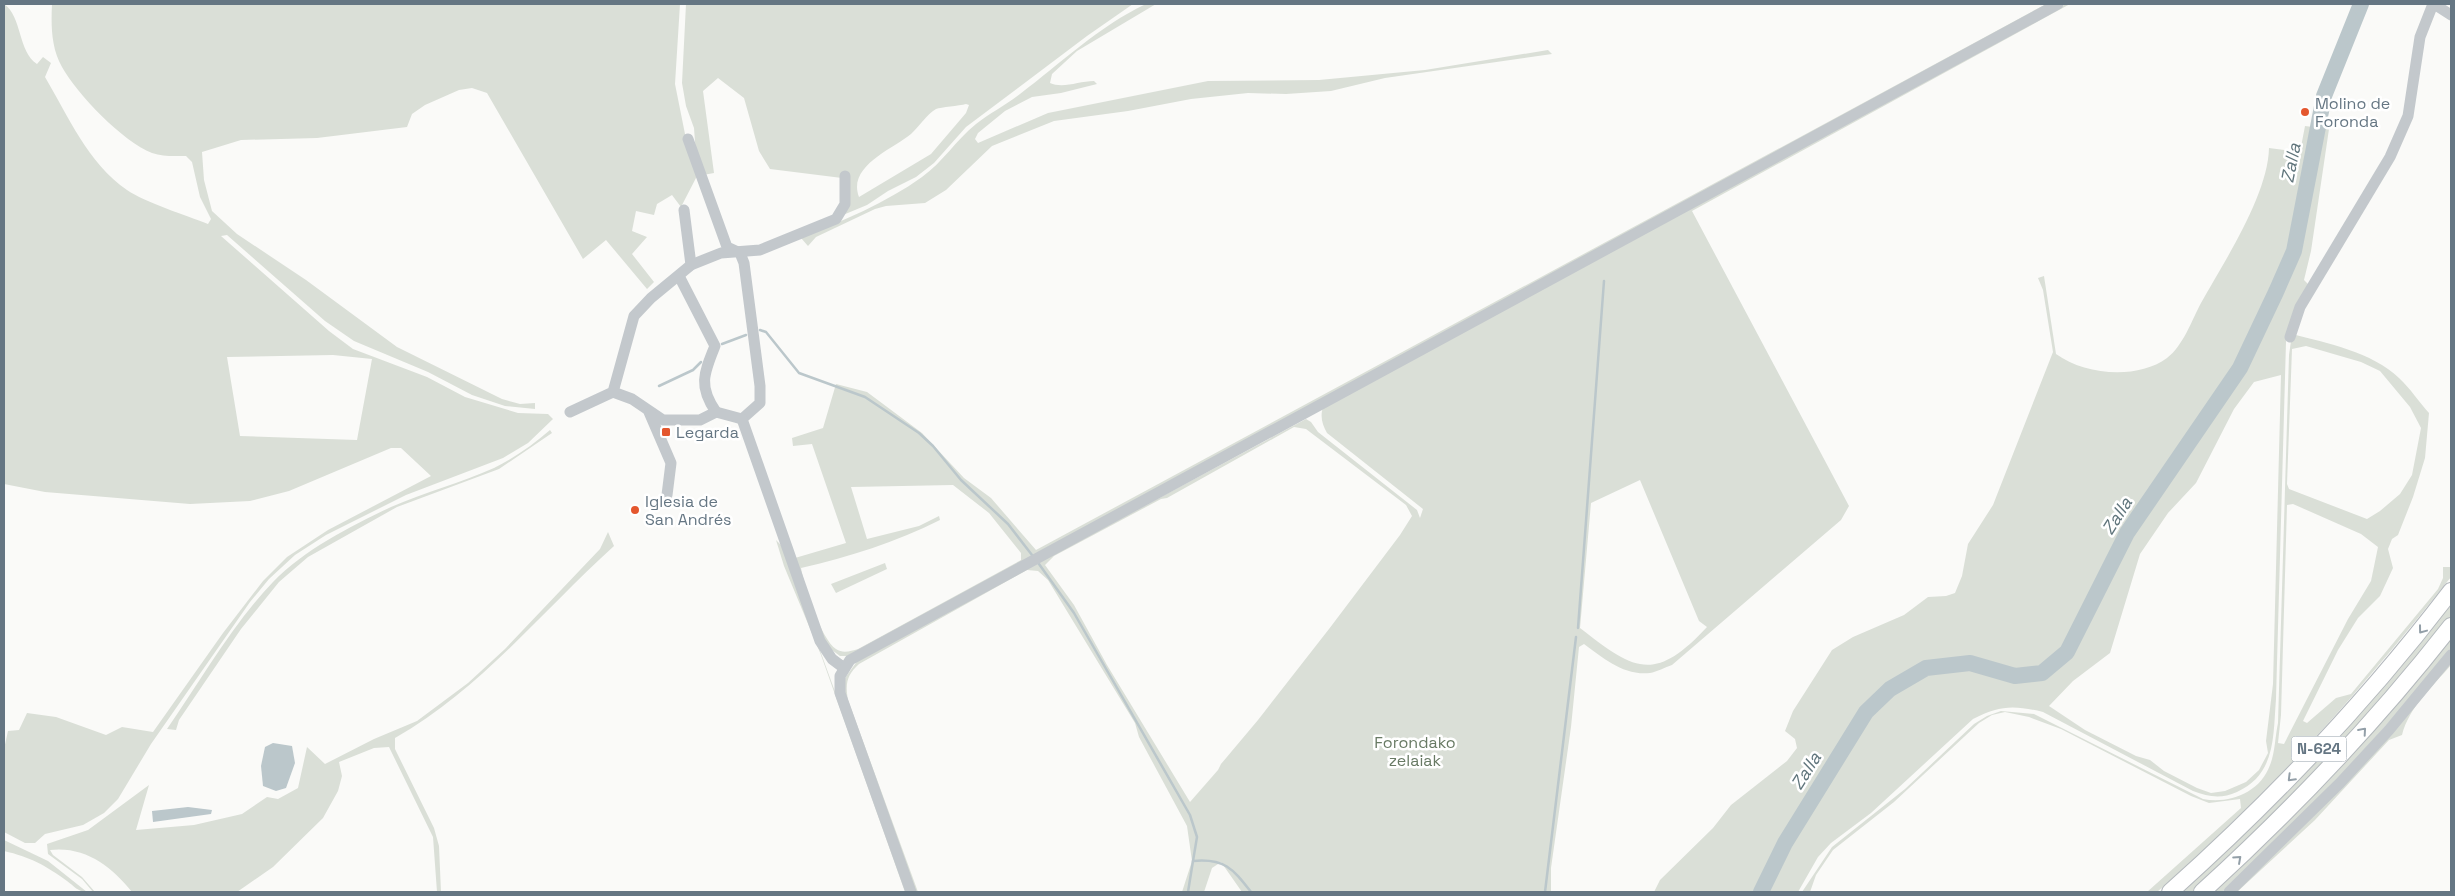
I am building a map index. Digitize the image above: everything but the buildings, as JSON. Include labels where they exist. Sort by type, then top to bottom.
[{"type":"highway","name":"N-624","points":[[2170,892],[2238,831],[2319,749],[2415,638],[2451,591]]},
{"type":"highway","name":"N-624","points":[[2202,892],[2252,846],[2338,760],[2451,626]]},
{"type":"street","points":[[911,892],[840,693],[840,676],[850,660],[2058,4]]},
{"type":"street","points":[[2290,336],[2300,307],[2390,157],[2408,116],[2420,38],[2434,4],[2451,14]]},
{"type":"street","points":[[688,139],[726,247],[740,253],[744,263],[760,386],[760,403],[742,419]]},
{"type":"street","points":[[613,392],[634,316],[650,298],[691,265],[721,253],[760,250],[836,219],[845,204],[845,176]]},
{"type":"street","points":[[684,210],[691,265]]},
{"type":"street","points":[[679,276],[714,346],[703,375],[708,400],[716,412],[742,419]]},
{"type":"street","points":[[570,412],[613,392],[632,399],[663,420],[700,420],[716,412]]},
{"type":"street","points":[[649,412],[671,463],[667,494]]},
{"type":"street","points":[[742,419],[820,641],[832,659],[844,668]]},
{"type":"street","points":[[2229,892],[2340,782],[2389,730],[2451,655]]},
{"type":"green space","points":[[4,4],[14,17],[26,51],[31,58],[37,64],[43,57],[51,63],[45,77],[90,153],[113,179],[135,195],[208,224],[211,219],[200,197],[192,162],[186,156],[165,156],[152,153],[128,139],[89,103],[69,78],[58,60],[54,44],[52,4],[680,4],[675,84],[687,144],[697,176],[681,207],[672,195],[657,204],[654,215],[636,211],[632,231],[647,237],[632,254],[654,282],[647,289],[606,240],[583,259],[487,93],[472,88],[459,90],[425,105],[412,114],[407,127],[317,138],[241,140],[202,152],[204,180],[212,211],[237,234],[306,280],[397,347],[502,399],[520,404],[535,403],[535,409],[505,406],[472,395],[428,372],[354,341],[325,321],[227,235],[221,236],[329,331],[353,349],[427,377],[465,397],[518,413],[548,414],[553,419],[528,443],[503,458],[406,495],[326,535],[295,555],[269,579],[250,602],[151,744],[118,799],[104,813],[83,825],[45,834],[35,843],[25,843],[4,832],[4,749],[8,731],[19,730],[27,713],[56,717],[106,735],[122,727],[153,732],[223,633],[263,581],[287,557],[328,530],[431,476],[401,448],[391,448],[289,491],[250,501],[190,504],[45,492],[4,484]],"holes":[[[333,355],[372,359],[357,440],[240,436],[227,357]]]},
{"type":"green space","points":[[686,4],[1133,4],[1087,36],[966,127],[934,163],[916,177],[888,191],[867,205],[843,215],[842,178],[770,169],[759,151],[744,98],[718,78],[703,91],[714,173],[703,175],[696,155],[694,128],[686,106],[682,83]],"holes":[[[969,105],[966,113],[931,154],[859,197],[857,186],[865,167],[883,152],[911,134],[936,109]]]},
{"type":"green space","points":[[1146,4],[1156,4],[1077,51],[1052,74],[1050,83],[1066,85],[1094,81],[1097,84],[1061,93],[1032,97],[1005,111],[978,133],[975,139],[978,143],[1048,113],[1208,81],[1319,80],[1425,70],[1548,50],[1552,54],[1385,78],[1331,91],[1286,94],[1248,93],[1191,99],[1128,111],[1054,121],[992,146],[946,190],[925,203],[886,206],[875,209],[816,237],[808,246],[801,238],[879,203],[922,177],[976,124],[1015,98],[1096,34]]},
{"type":"green space","points":[[2046,4],[2051,4],[847,656],[840,656],[825,645],[795,558],[846,543],[812,444],[793,446],[792,438],[823,428],[836,384],[867,392],[922,433],[964,478],[991,498],[1036,550]],"holes":[[[953,485],[989,513],[1021,553],[1021,560],[858,649],[847,652],[841,651],[830,643],[814,612],[801,568],[872,548],[940,520],[939,516],[919,526],[867,539],[851,487]]]},
{"type":"green space","name":"Forondako zelaiak","points":[[2066,4],[2070,4],[1692,211],[1849,506],[1841,520],[1672,665],[1650,673],[1631,672],[1614,665],[1584,644],[1579,647],[1571,727],[1551,868],[1551,892],[1242,892],[1221,862],[1212,868],[1204,892],[1182,892],[1192,861],[1187,826],[1139,737],[1135,723],[1048,580],[1038,571],[1027,570],[859,664],[848,680],[848,700],[918,892],[914,892],[844,695],[845,678],[858,660],[1306,419],[1311,422],[1318,432],[1417,510],[1420,518],[1423,509],[1327,433],[1322,420],[1323,407]],"holes":[[[1294,427],[1306,429],[1406,505],[1412,516],[1400,535],[1329,629],[1218,770],[1190,802],[1107,665],[1074,605],[1045,565],[1054,556],[1161,499],[1167,498]],[[1640,480],[1699,621],[1707,627],[1689,645],[1672,657],[1658,663],[1644,665],[1615,654],[1580,628],[1591,503]]]},
{"type":"green space","points":[[2305,126],[2329,129],[2311,251],[2304,280],[2309,285],[2293,315],[2286,342],[2276,699],[2273,740],[2266,765],[2259,775],[2250,784],[2237,792],[2220,796],[2204,795],[2043,712],[2015,707],[1999,709],[1973,719],[1871,813],[1831,843],[1818,857],[1798,892],[1654,892],[1660,880],[1713,828],[1731,805],[1787,761],[1797,748],[1795,739],[1785,731],[1793,711],[1832,650],[1853,637],[1904,615],[1928,597],[1946,596],[1955,593],[1962,576],[1968,544],[1993,505],[2053,352],[2043,290],[2038,278],[2044,276],[2056,354],[2081,367],[2111,372],[2141,370],[2155,365],[2167,358],[2178,347],[2243,228],[2261,186],[2267,166],[2269,148],[2300,152]],"holes":[[[2281,375],[2273,684],[2266,741],[2268,753],[2259,770],[2246,782],[2225,791],[2211,793],[2164,771],[2150,760],[2136,756],[2085,730],[2049,706],[2073,681],[2110,653],[2140,554],[2168,513],[2196,483],[2234,409],[2254,382]]]},
{"type":"green space","points":[[2292,334],[2363,355],[2376,361],[2399,378],[2429,413],[2425,458],[2413,497],[2398,535],[2392,539],[2388,549],[2393,568],[2380,596],[2358,618],[2338,650],[2303,721],[2307,723],[2336,698],[2351,694],[2438,589],[2443,578],[2443,567],[2451,567],[2451,577],[2383,661],[2312,742],[2198,856],[2157,892],[2147,892],[2241,808],[2240,799],[2209,803],[2191,796],[2061,729],[2029,717],[2005,712],[1992,715],[1979,723],[1894,802],[1833,850],[1816,875],[1810,892],[1802,892],[1832,847],[1905,789],[1974,724],[1987,716],[2001,711],[2034,714],[2203,799],[2223,800],[2233,798],[2259,783],[2272,760],[2278,723],[2289,355]],"holes":[[[2306,346],[2361,362],[2380,371],[2410,407],[2421,428],[2412,475],[2400,494],[2367,519],[2289,489],[2287,484],[2292,349]],[[2293,504],[2361,534],[2378,547],[2371,581],[2348,619],[2284,744],[2278,743],[2281,715],[2287,505]]]},
{"type":"green space","points":[[550,430],[552,433],[499,469],[397,507],[308,557],[279,582],[241,629],[179,720],[176,730],[167,729],[244,616],[273,582],[299,559],[329,539],[391,507],[494,468],[523,451]]},
{"type":"green space","points":[[608,532],[614,546],[509,648],[455,697],[395,738],[395,749],[434,828],[439,846],[441,892],[437,892],[433,837],[389,747],[374,748],[339,762],[342,776],[338,791],[323,818],[273,867],[237,892],[132,892],[106,866],[96,860],[75,851],[50,850],[53,855],[82,877],[95,892],[93,892],[82,879],[48,854],[47,844],[88,830],[149,785],[136,830],[194,825],[242,814],[267,797],[278,799],[298,788],[307,747],[325,764],[374,739],[417,721],[468,683],[505,649],[600,549]]},
{"type":"green space","points":[[776,540],[782,546],[908,892],[905,892],[821,655],[784,566]]},
{"type":"green space","points":[[885,563],[887,569],[836,593],[831,584]]},
{"type":"green space","points":[[2451,602],[2451,616],[2330,759],[2213,875],[2194,892],[2182,892],[2262,816]]},
{"type":"green space","points":[[2451,639],[2451,649],[2397,713],[2313,805],[2222,892],[2214,892],[2308,802],[2338,770],[2396,706]]},
{"type":"green space","points":[[2451,661],[2451,665],[2429,689],[2410,715],[2402,735],[2389,740],[2315,820],[2237,892],[2234,892],[2291,837]]},
{"type":"green space","points":[[4,840],[48,861],[87,892],[79,890],[37,862],[4,851]]},
{"type":"shaded area","points":[[273,743],[292,746],[295,763],[286,788],[276,791],[263,786],[261,766],[265,747]]},
{"type":"shaded area","points":[[188,807],[212,810],[211,814],[153,822],[152,811]]},
{"type":"waterway","name":"Zalla","points":[[1761,892],[1785,843],[1866,712],[1890,689],[1926,668],[1970,663],[2015,676],[2042,673],[2067,652],[2127,533],[2240,368],[2276,292],[2294,251],[2324,96],[2361,4]]},
{"type":"waterway","points":[[1578,628],[1604,281]]},
{"type":"waterway","points":[[760,330],[766,332],[799,373],[865,397],[919,433],[933,446],[961,480],[1008,524],[1032,555]]},
{"type":"waterway","points":[[722,344],[746,335]]},
{"type":"waterway","points":[[659,386],[693,370],[701,362]]},
{"type":"waterway","points":[[1039,564],[1074,613],[1190,815],[1197,837],[1193,861],[1221,863],[1233,871],[1251,892]]},
{"type":"waterway","points":[[1545,892],[1576,637]]},
{"type":"waterway","points":[[1188,892],[1193,861]]},
{"type":"place","name":"Molino de Foronda","points":[[2305,112]]},
{"type":"place","name":"Legarda","points":[[666,432]]},
{"type":"place","name":"Iglesia de San Andrés","points":[[635,510]]}]
